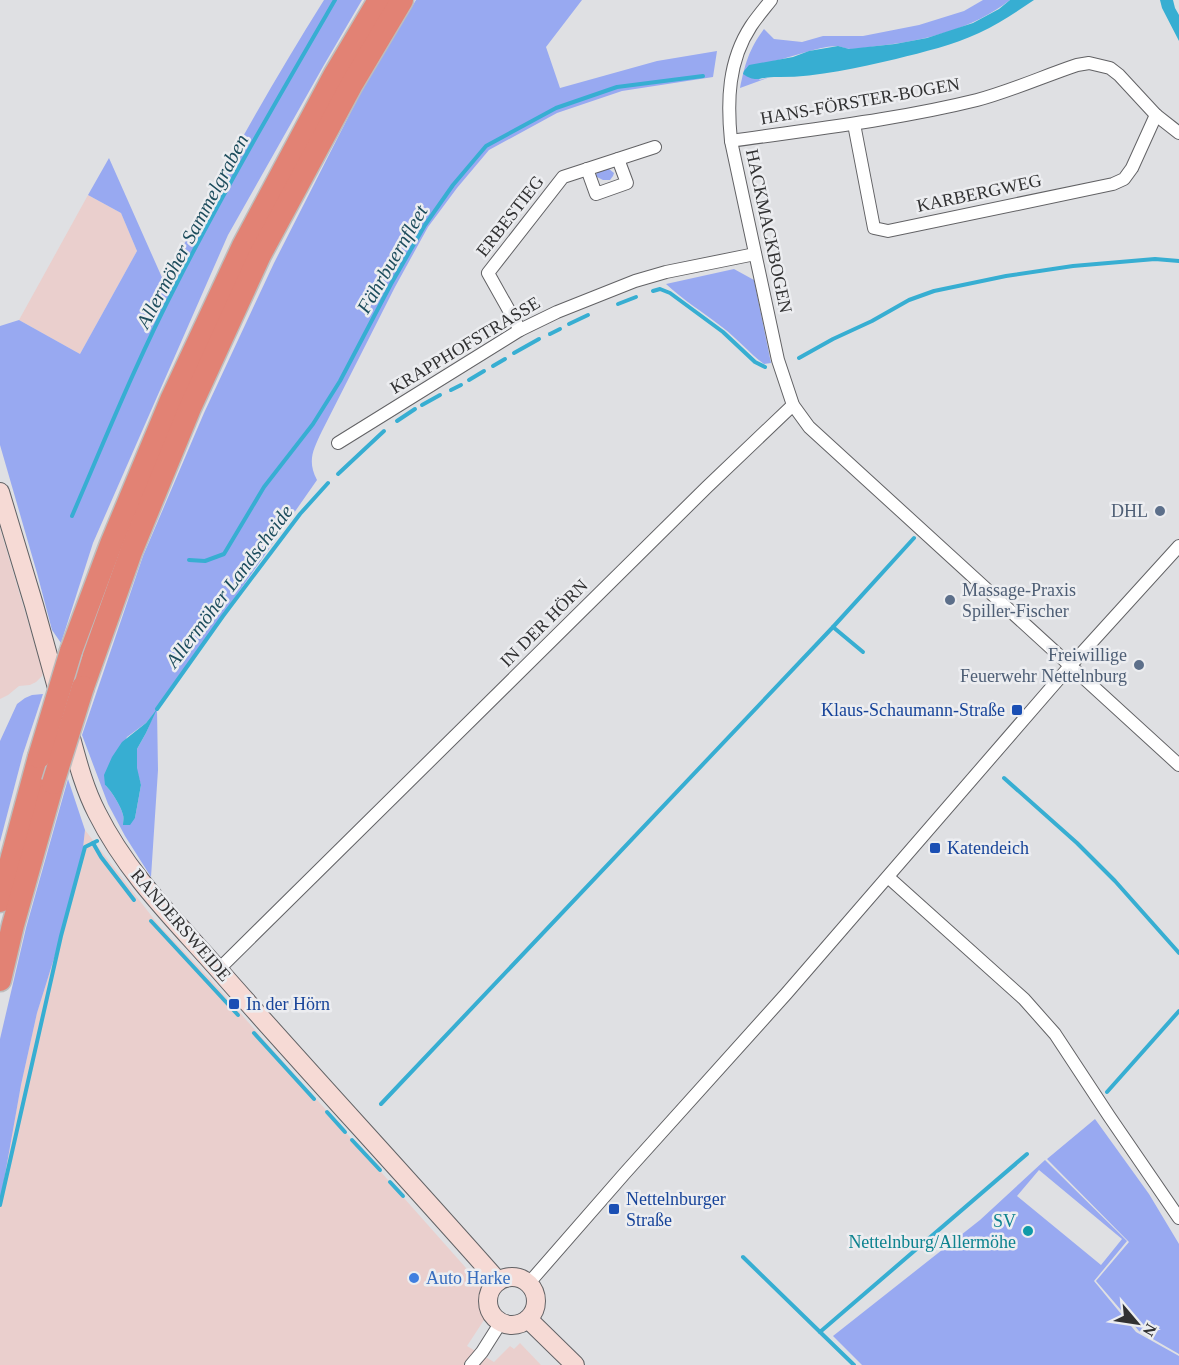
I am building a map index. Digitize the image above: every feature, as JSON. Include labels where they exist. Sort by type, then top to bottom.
[{"type":"highway","points":[[0,901],[39,757],[71,651],[111,544],[171,400],[243,246],[335,74],[379,0]]},
{"type":"highway","points":[[0,980],[53,783],[83,687],[131,552],[190,408],[260,255],[352,84],[402,0]]},
{"type":"street","name":"HACKMACKBOGEN","points":[[771,0],[751,26],[735,59],[729,105],[731,141],[755,254],[778,360],[793,405]]},
{"type":"street","name":"HANS-FÖRSTER-BOGEN","points":[[731,141],[854,124],[976,100],[1077,65],[1089,63],[1110,68],[1156,115],[1179,133]]},
{"type":"street","name":"KARBERGWEG","points":[[854,124],[874,228],[888,231],[1124,179],[1132,168],[1156,115]]},
{"type":"street","name":"ERBESTIEG","points":[[520,330],[488,273],[563,177],[655,147]]},
{"type":"street","points":[[587,169],[596,194],[627,183],[618,159]]},
{"type":"street","name":"KRAPPHOFSTRASSE","points":[[338,443],[520,330],[557,312],[635,281],[666,272],[755,254]]},
{"type":"street","points":[[793,405],[809,427],[1179,765]]},
{"type":"street","name":"IN DER HÖRN","points":[[219,969],[793,405]]},
{"type":"street","name":"RANDERSWEIDE","points":[[0,492],[87,793],[96,813],[121,854],[153,896],[256,1013],[498,1281]]},
{"type":"street","points":[[529,1283],[751,1034],[1070,666],[1179,546]]},
{"type":"street","points":[[888,877],[1024,999],[1043,1019],[1179,1218]]},
{"type":"street","points":[[506,1277],[514,1277],[529,1283],[534,1290],[536,1306],[528,1319],[513,1325],[501,1322],[493,1316],[489,1309],[489,1293],[498,1281],[506,1277]]},
{"type":"street","points":[[528,1319],[575,1365]]},
{"type":"street","points":[[471,1365],[501,1322]]},
{"type":"shaded area","points":[[324,0],[362,0],[228,235],[93,543],[61,643],[52,630],[0,445],[0,326],[19,320],[80,354],[137,251],[121,213],[88,195],[109,158],[164,282],[241,140]]},
{"type":"shaded area","points":[[416,0],[582,0],[546,47],[560,88],[657,61],[717,51],[713,77],[622,91],[557,113],[489,150],[428,227],[395,287],[316,444],[312,455],[312,467],[317,480],[157,709],[158,770],[151,877],[108,804],[82,735],[143,556],[204,413],[274,263],[364,86]],"holes":[[[155,712],[137,749],[136,768],[141,785],[135,818],[123,825],[121,808],[105,785],[127,737],[146,723]]]},
{"type":"shaded area","points":[[983,0],[1010,0],[980,19],[930,37],[857,49],[828,47],[774,61],[759,80],[770,77],[740,88],[748,57],[764,29],[774,39],[802,42],[823,36],[863,36],[919,25],[964,11]]},
{"type":"shaded area","points":[[1010,0],[1034,0],[986,29],[928,51],[866,66],[805,76],[755,79],[743,74],[749,65],[793,57],[809,51],[838,46],[849,49],[895,44],[927,38],[973,23],[999,9]]},
{"type":"shaded area","points":[[1160,0],[1173,0],[1179,15],[1179,41],[1162,8]]},
{"type":"shaded area","points":[[606,169],[614,173],[610,180],[603,180],[595,176],[598,172]]},
{"type":"shaded area","points":[[88,195],[121,213],[137,251],[80,354],[19,320]]},
{"type":"shaded area","points":[[734,269],[754,280],[771,363],[764,364],[727,331],[666,284]]},
{"type":"shaded area","points":[[0,528],[43,672],[36,682],[19,686],[0,699]]},
{"type":"shaded area","points":[[43,694],[23,754],[0,842],[0,741],[17,704],[32,695]]},
{"type":"shaded area","points":[[157,709],[137,749],[137,768],[141,785],[135,818],[130,825],[123,825],[122,812],[105,785],[104,775],[122,742],[146,723]]},
{"type":"shaded area","points":[[68,779],[85,830],[82,857],[37,1013],[21,1085],[0,1203],[0,1039],[26,928]]},
{"type":"shaded area","points":[[85,830],[157,923],[210,979],[482,1286],[484,1320],[467,1346],[494,1362],[510,1346],[514,1349],[520,1343],[541,1365],[0,1365],[0,1203],[21,1085],[37,1013],[82,857]]},
{"type":"shaded area","points":[[1095,1119],[1149,1194],[1179,1244],[1179,1354],[1139,1331],[1096,1281],[1129,1242],[1047,1159]]},
{"type":"shaded area","points":[[1045,1160],[1127,1241],[1094,1281],[1136,1332],[1179,1356],[1179,1365],[862,1365],[833,1336],[980,1220]],"holes":[[[1039,1170],[1122,1239],[1101,1265],[1017,1196]]]},
{"type":"waterway","name":"Allermöher Sammelgraben","points":[[72,516],[136,369],[177,283],[234,176],[335,0]]},
{"type":"waterway","name":"Fährbuernfleet","points":[[189,560],[205,561],[224,554],[264,487],[313,424],[340,381],[425,225],[453,185],[486,146],[556,108],[617,87],[703,76]]},
{"type":"waterway","points":[[799,358],[909,300],[934,291],[1006,276],[1073,266],[1155,259],[1179,261]]},
{"type":"waterway","points":[[653,291],[660,289],[670,293],[723,332],[755,362],[765,367]]},
{"type":"waterway","name":"Allermöher Landscheide","points":[[618,304],[636,297]]},
{"type":"waterway","name":"Allermöher Landscheide","points":[[569,324],[588,315]]},
{"type":"waterway","name":"Allermöher Landscheide","points":[[550,334],[560,329]]},
{"type":"waterway","name":"Allermöher Landscheide","points":[[514,353],[539,339]]},
{"type":"waterway","name":"Allermöher Landscheide","points":[[493,366],[505,359]]},
{"type":"waterway","name":"Allermöher Landscheide","points":[[469,380],[484,371]]},
{"type":"waterway","name":"Allermöher Landscheide","points":[[451,390],[461,385]]},
{"type":"waterway","name":"Allermöher Landscheide","points":[[422,405],[440,395]]},
{"type":"waterway","name":"Allermöher Landscheide","points":[[397,421],[415,409]]},
{"type":"waterway","name":"Allermöher Landscheide","points":[[338,474],[384,431]]},
{"type":"waterway","name":"Allermöher Landscheide","points":[[157,709],[300,514],[328,483]]},
{"type":"waterway","points":[[381,1104],[833,627],[914,538]]},
{"type":"waterway","points":[[833,627],[863,652]]},
{"type":"waterway","points":[[1004,778],[1077,843],[1115,881],[1179,953]]},
{"type":"waterway","points":[[0,1205],[61,936],[85,847],[97,841]]},
{"type":"waterway","points":[[93,843],[134,900]]},
{"type":"waterway","points":[[151,921],[238,1015]]},
{"type":"waterway","points":[[1107,1092],[1179,1011]]},
{"type":"waterway","points":[[254,1033],[314,1099]]},
{"type":"waterway","points":[[327,1112],[345,1132]]},
{"type":"waterway","points":[[352,1140],[380,1170]]},
{"type":"waterway","points":[[743,1257],[820,1332],[1027,1154]]},
{"type":"waterway","points":[[390,1182],[403,1196]]},
{"type":"waterway","points":[[820,1332],[854,1365]]},
{"type":"place","name":"DHL","points":[[1160,511]]},
{"type":"place","name":"Massage-Praxis Spiller-Fischer","points":[[950,600]]},
{"type":"place","name":"Freiwillige Feuerwehr Nettelnburg","points":[[1139,665]]},
{"type":"place","name":"Klaus-Schaumann-Straße","points":[[1017,710]]},
{"type":"place","name":"Katendeich","points":[[935,848]]},
{"type":"place","name":"In der Hörn","points":[[234,1004]]},
{"type":"place","name":"Nettelnburger Straße","points":[[614,1209]]},
{"type":"place","name":"SV Nettelnburg/Allermöhe","points":[[1028,1231]]},
{"type":"place","name":"Auto Harke","points":[[414,1278]]}]
